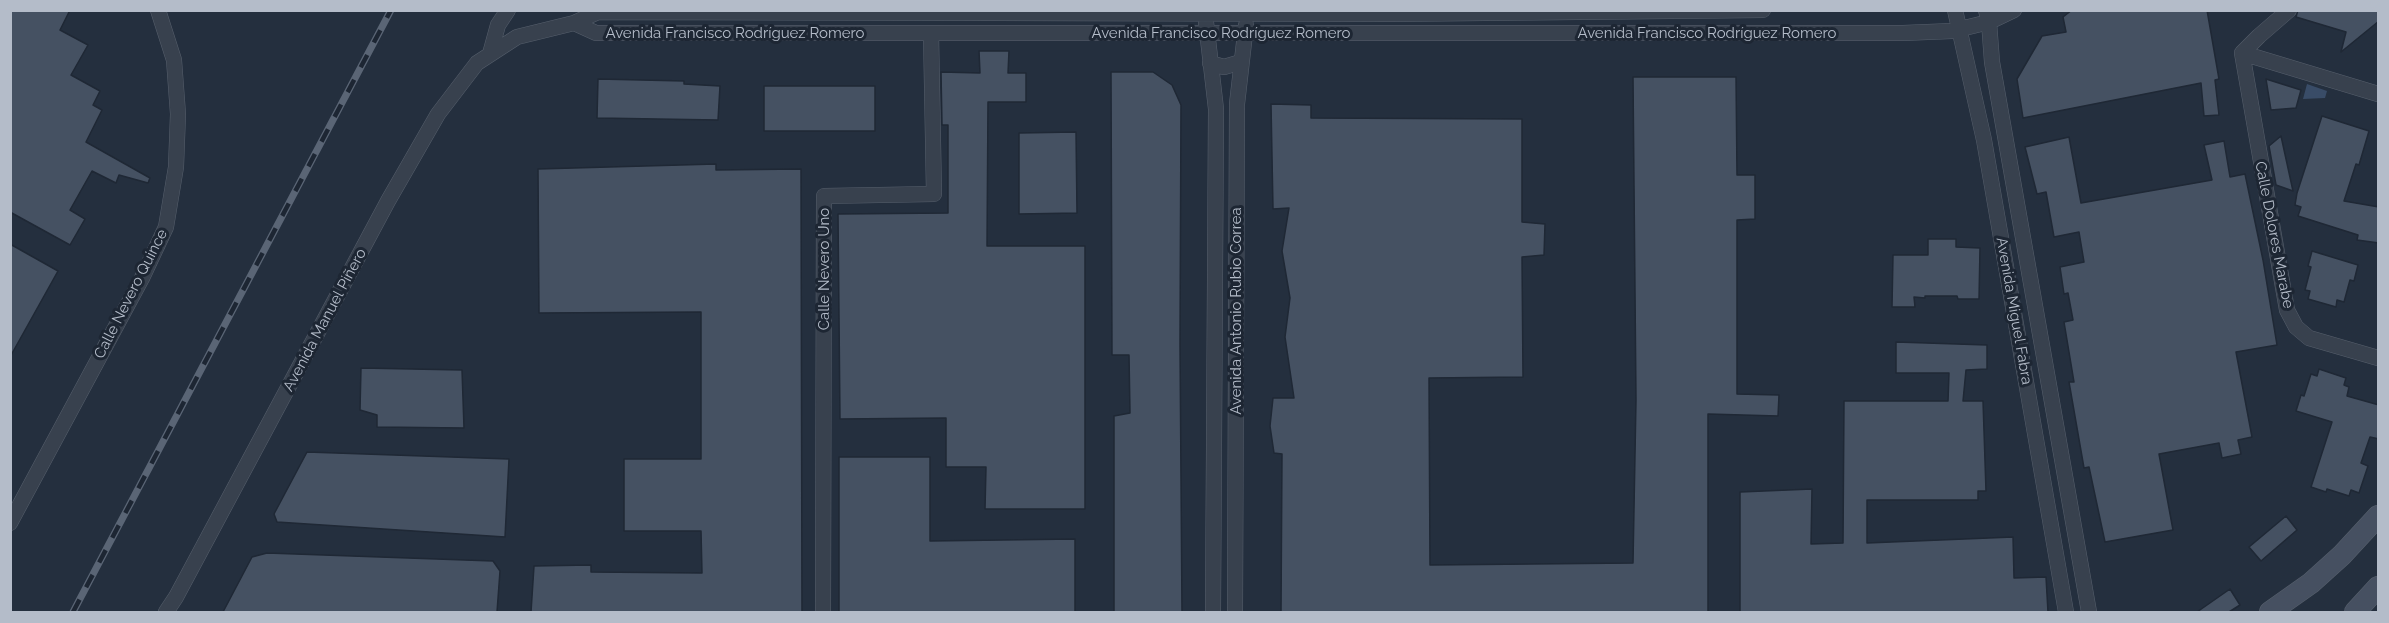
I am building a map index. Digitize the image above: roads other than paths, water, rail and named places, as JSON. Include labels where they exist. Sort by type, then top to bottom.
[{"type":"main road","points":[[2270,612],[2311,583],[2342,555],[2379,516]]},
{"type":"main road","points":[[2355,612],[2379,587]]},
{"type":"street","name":"Calle Nevero Quince","points":[[10,523],[142,278],[165,227],[176,167],[178,114],[174,60],[158,10]]},
{"type":"street","points":[[490,54],[498,25],[508,10]]},
{"type":"street","name":"Avenida Francisco Rodríguez Romero","points":[[574,23],[598,12],[1763,10]]},
{"type":"street","name":"Avenida Miguel Fabra","points":[[1955,10],[1984,140],[2066,612]]},
{"type":"street","name":"Avenida Francisco Rodríguez Romero","points":[[574,23],[596,33],[1903,33],[1960,29],[1988,16],[2014,10]]},
{"type":"street","points":[[2242,53],[2289,10]]},
{"type":"street","name":"Avenida Antonio Rubio Correa","points":[[1206,12],[1206,33],[1215,109],[1213,612]]},
{"type":"street","name":"Avenida Antonio Rubio Correa","points":[[1235,612],[1237,116],[1247,12]]},
{"type":"street","name":"Avenida Miguel Fabra","points":[[1988,16],[1992,62],[2089,612]]},
{"type":"street","name":"Avenida Manuel Piñero","points":[[166,612],[174,605],[393,192],[438,114],[477,63],[490,54],[517,37],[574,23]]},
{"type":"street","name":"Calle Nevero Uno","points":[[823,612],[824,196],[934,194],[931,33]]},
{"type":"street","points":[[2242,53],[2379,94]]},
{"type":"street","name":"Calle Dolores Marabe","points":[[2242,53],[2287,310],[2296,327],[2309,338],[2379,358]]},
{"type":"street","name":"Avenida Francisco Rodríguez Romero","points":[[1210,63],[1224,67],[1241,62]]},
{"type":"water","points":[[2307,84],[2327,91],[2325,98],[2303,99]]},
{"type":"railway","points":[[73,612],[391,10]]}]
